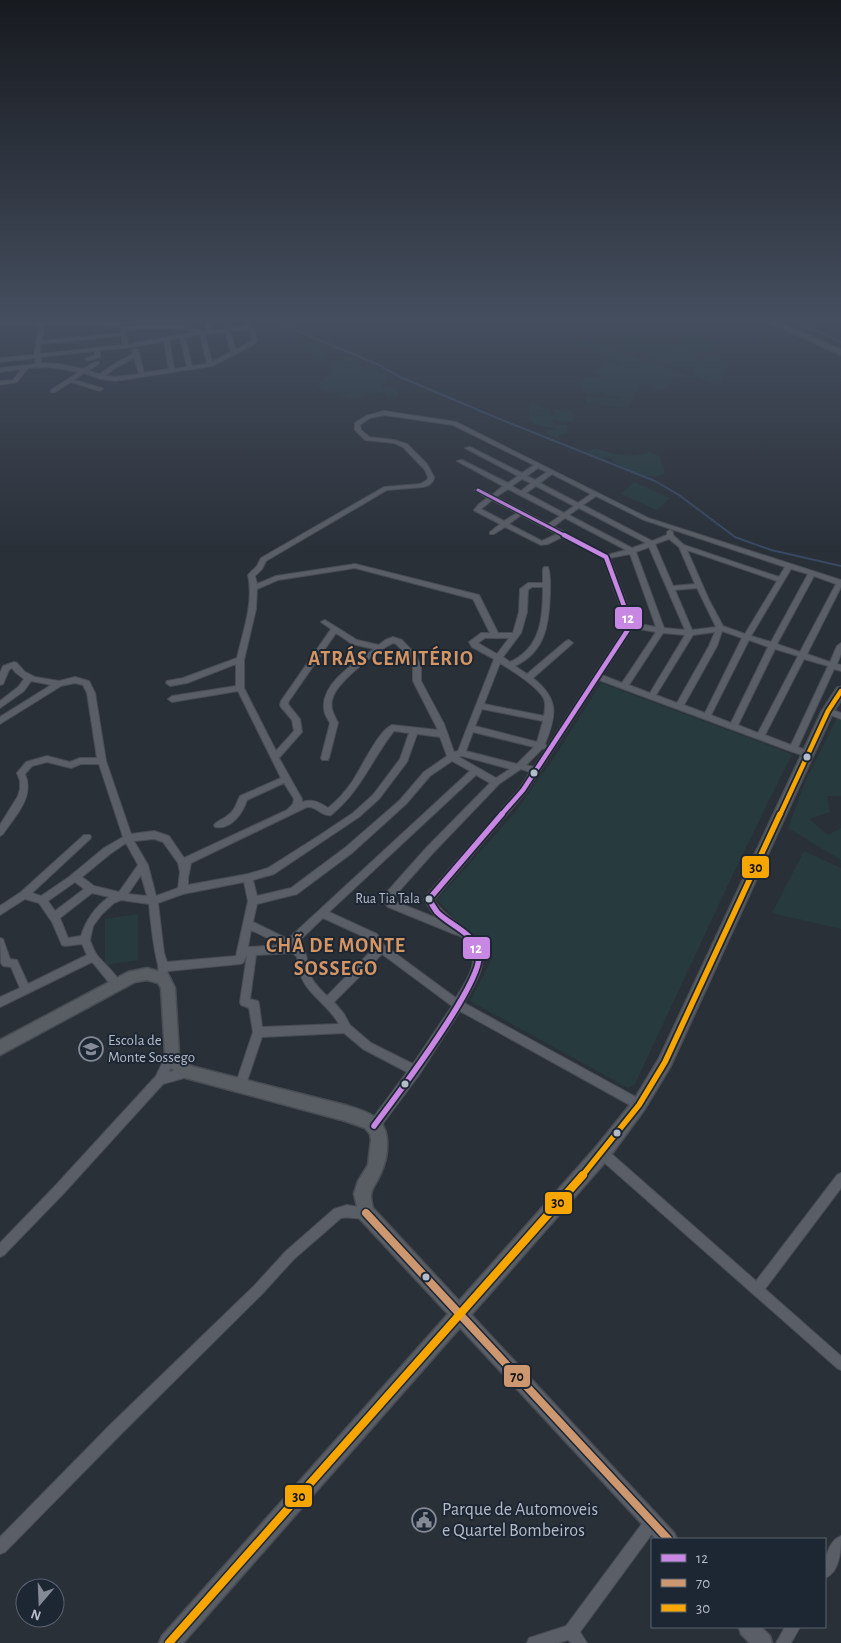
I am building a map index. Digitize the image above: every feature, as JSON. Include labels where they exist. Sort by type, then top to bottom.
[{"type":"main road","points":[[169,1643],[602,1152],[639,1106],[665,1062],[828,711],[841,691]]},
{"type":"main road","points":[[0,1048],[133,976],[163,972],[168,988],[172,1054],[176,1063],[187,1072],[345,1113],[363,1119],[374,1126],[378,1138],[378,1153],[374,1170],[364,1186],[362,1196],[366,1213],[459,1314]]},
{"type":"street","points":[[290,812],[297,805],[298,799],[240,688],[240,660],[252,608],[254,588],[251,575],[260,567],[262,560],[386,488],[421,486],[430,482],[432,474],[407,447],[399,443],[367,439],[358,430],[357,424],[368,417],[384,413],[454,423],[646,519],[840,582],[801,654],[760,737]]},
{"type":"street","points":[[468,448],[651,543],[690,633]]},
{"type":"street","points":[[460,461],[632,551],[661,630]]},
{"type":"street","points":[[538,465],[477,507],[478,510],[541,543],[546,543],[563,533]]},
{"type":"street","points":[[522,493],[551,472]]},
{"type":"street","points":[[478,490],[606,556],[632,551],[670,536]]},
{"type":"street","points":[[550,526],[595,494]]},
{"type":"street","points":[[492,533],[522,512]]},
{"type":"street","points":[[670,527],[670,536]]},
{"type":"street","points":[[670,536],[682,546],[781,580]]},
{"type":"street","points":[[679,707],[713,646],[720,628],[682,546]]},
{"type":"street","points":[[606,556],[631,625]]},
{"type":"street","points":[[254,588],[276,578],[355,566],[476,597],[495,635]]},
{"type":"street","points":[[706,716],[746,636],[789,566]]},
{"type":"street","points":[[509,666],[527,657],[535,646],[543,625],[547,605],[546,569]]},
{"type":"street","points":[[733,727],[773,645],[812,573]]},
{"type":"street","points":[[253,901],[294,891],[349,850],[403,802],[427,774],[461,752],[498,658],[518,633],[523,612],[524,589],[530,585],[546,585]]},
{"type":"street","points":[[670,588],[699,586]]},
{"type":"street","points":[[325,622],[355,642],[381,648]]},
{"type":"street","points":[[631,625],[690,633],[705,633],[720,628],[841,668]]},
{"type":"street","points":[[374,1126],[415,1071],[458,1005],[479,963],[479,954],[464,933],[436,911],[429,899],[523,790],[599,677],[631,625]]},
{"type":"street","points":[[275,757],[298,732],[296,719],[284,705],[285,701],[336,629]]},
{"type":"street","points":[[624,686],[661,630]]},
{"type":"street","points":[[652,696],[690,633]]},
{"type":"street","points":[[464,933],[391,904],[388,900],[389,896],[430,850],[496,782],[518,766],[541,745],[550,710],[547,697],[527,679],[473,642],[484,635],[514,636]]},
{"type":"street","points":[[325,758],[334,723],[328,716],[329,693],[350,670],[393,640],[405,647],[413,657],[417,667],[417,681],[444,734],[452,757],[496,782]]},
{"type":"street","points":[[527,679],[569,643]]},
{"type":"street","points":[[793,749],[841,646]]},
{"type":"street","points":[[170,683],[184,681],[240,660]]},
{"type":"street","points":[[0,682],[6,668],[14,665],[16,669],[29,678],[59,684]]},
{"type":"street","points":[[599,677],[808,754]]},
{"type":"street","points":[[0,705],[20,689],[29,678]]},
{"type":"street","points":[[0,721],[59,684],[75,680],[86,683],[90,693],[102,761],[128,838],[143,865],[153,901],[163,972],[240,960],[247,951],[293,947],[321,913],[475,771]]},
{"type":"street","points":[[172,699],[240,688]]},
{"type":"street","points":[[479,706],[547,719]]},
{"type":"street","points":[[828,711],[841,716]]},
{"type":"street","points":[[183,890],[187,861],[303,804],[310,802],[316,804],[328,813],[341,804],[353,790],[363,769],[391,730],[395,728],[444,734]]},
{"type":"street","points":[[470,728],[551,748]]},
{"type":"street","points":[[76,877],[91,889],[153,901],[183,890],[248,878],[271,870],[324,838],[376,797],[404,760],[414,731]]},
{"type":"street","points":[[461,752],[536,771]]},
{"type":"street","points":[[0,832],[20,805],[25,785],[25,779],[21,773],[29,764],[46,759],[71,765],[80,761],[102,761]]},
{"type":"street","points":[[218,826],[234,818],[240,809],[243,798],[286,779]]},
{"type":"street","points":[[42,900],[76,877],[107,851],[128,838],[154,835],[166,839],[182,862],[185,872]]},
{"type":"street","points":[[0,911],[24,895],[87,837]]},
{"type":"street","points":[[116,984],[107,971],[93,957],[86,940],[89,925],[99,911],[111,900],[121,896],[143,865]]},
{"type":"street","points":[[240,1086],[258,1032],[254,1004],[246,1002],[247,951],[253,901],[248,878]]},
{"type":"street","points":[[54,917],[91,889]]},
{"type":"street","points":[[24,895],[42,900],[54,917],[65,942],[86,940]]},
{"type":"street","points":[[321,913],[374,937],[382,948],[458,1005],[639,1106]]},
{"type":"street","points":[[250,925],[293,947],[302,955],[302,971],[317,994],[340,1013],[346,1028],[367,1046],[415,1071]]},
{"type":"street","points":[[0,946],[6,963],[14,963],[26,990]]},
{"type":"street","points":[[328,1002],[382,948]]},
{"type":"street","points":[[0,1002],[93,957]]},
{"type":"street","points":[[258,1032],[346,1028]]},
{"type":"street","points":[[0,1250],[60,1189],[160,1080],[172,1054]]},
{"type":"street","points":[[160,1080],[187,1072]]},
{"type":"street","points":[[602,1152],[841,1364]]},
{"type":"street","points":[[757,1289],[841,1179]]},
{"type":"street","points":[[0,1547],[116,1428],[258,1290],[290,1255],[338,1213],[347,1211],[366,1213]]},
{"type":"street","points":[[459,1314],[667,1538]]},
{"type":"street","points":[[534,1643],[575,1637],[652,1522]]},
{"type":"street","points":[[826,1569],[841,1543]]},
{"type":"street","points":[[749,1628],[763,1643]]},
{"type":"street","points":[[783,1643],[791,1628]]},
{"type":"green space","points":[[346,397],[361,397],[360,398],[353,399]]},
{"type":"green space","points":[[586,397],[621,399],[619,397],[634,397],[627,408],[601,405],[597,402],[586,403]]},
{"type":"green space","points":[[534,404],[549,410],[551,416],[555,415],[553,409],[571,411],[574,416],[574,422],[552,420],[553,424],[567,425],[567,433],[558,435],[560,440],[546,433],[548,430],[557,429],[535,424],[529,419],[529,405]]},
{"type":"green space","points":[[596,448],[609,453],[629,456],[650,452],[659,456],[665,473],[651,476],[636,473],[621,467],[610,458],[598,458],[586,452]]},
{"type":"green space","points":[[634,482],[670,498],[657,510],[621,494]]},
{"type":"green space","points":[[601,683],[792,754],[735,870],[635,1084],[628,1088],[470,1001],[493,957],[437,900],[516,811],[553,759]]},
{"type":"green space","points":[[837,718],[841,720],[841,796],[827,796],[830,812],[809,819],[828,835],[841,828],[841,860],[788,828],[806,780]]},
{"type":"green space","points":[[804,851],[841,868],[841,929],[772,913]]},
{"type":"green space","points":[[138,914],[138,960],[105,965],[105,919]]},
{"type":"waterway","points":[[447,397],[655,481],[679,495],[735,537],[771,550],[841,566]]},
{"type":"transit line","name":"12","points":[[374,1126],[399,1093],[453,1013],[477,968],[479,955],[472,942],[437,912],[429,899],[523,790],[631,625],[606,557],[478,490]]},
{"type":"transit line","name":"30","points":[[169,1643],[602,1153],[639,1105],[665,1062],[828,711],[841,691]]},
{"type":"transit line","name":"70","points":[[366,1213],[667,1538]]},
{"type":"place","name":"Rua Tia Tala","points":[[429,899]]},
{"type":"place","name":"Escola de Monte Sossego","points":[[91,1049]]},
{"type":"place","name":"Parque de Automoveis e Quartel Bombeiros","points":[[424,1520]]},
{"type":"district","name":"ATRÁS CEMITÉRIO","points":[[391,659]]},
{"type":"district","name":"CHÃ DE MONTE SOSSEGO","points":[[336,958]]}]
